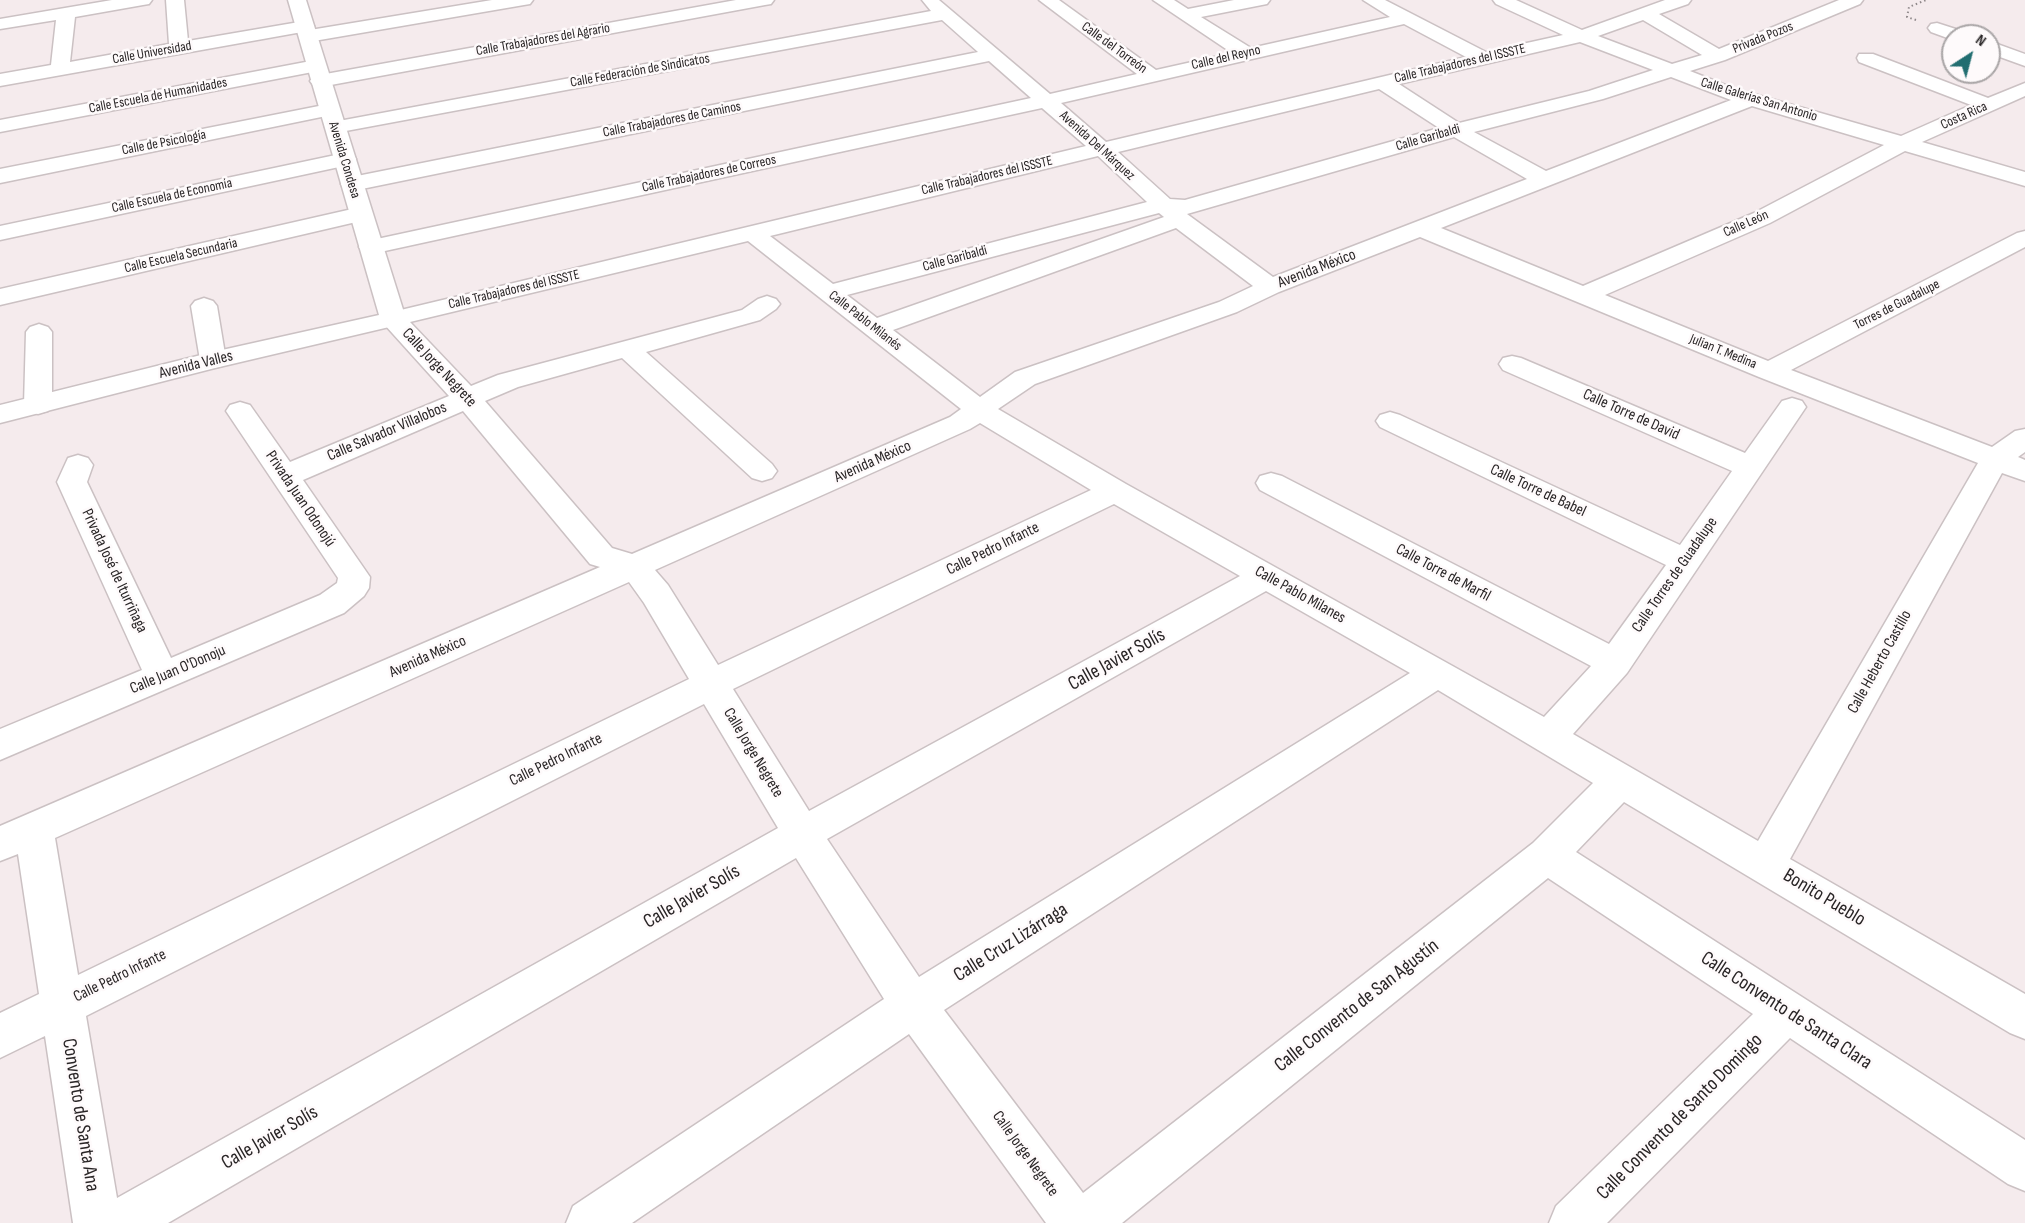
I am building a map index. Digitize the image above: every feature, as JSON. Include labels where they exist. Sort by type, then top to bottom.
[{"type":"street","points":[[0,24],[143,0]]},
{"type":"street","points":[[175,0],[179,49]]},
{"type":"street","name":"Avenida Condesa","points":[[297,0],[393,319]]},
{"type":"street","name":"Calle Universidad","points":[[0,80],[179,49],[524,0]]},
{"type":"street","name":"Calle Trabajadores del Agrario","points":[[318,73],[765,0]]},
{"type":"street","name":"Avenida Del Márquez","points":[[929,0],[1102,149],[1270,287]]},
{"type":"street","name":"Calle del Torreón","points":[[1048,0],[1151,75]]},
{"type":"street","points":[[1161,0],[1247,54]]},
{"type":"street","points":[[1185,15],[1261,0]]},
{"type":"street","points":[[1372,0],[1482,58]]},
{"type":"street","name":"Calle Galerías San Antonio","points":[[1502,0],[1581,36],[1670,72],[1751,99],[2025,179]]},
{"type":"street","name":"Calle Trabajadores del ISSSTE","points":[[393,319],[750,232],[1581,36],[1682,0]]},
{"type":"street","name":"Privada Pozos","points":[[1670,72],[1718,56],[1854,0]]},
{"type":"street","points":[[60,70],[66,13]]},
{"type":"street","name":"Calle Federación de Sindicatos","points":[[332,119],[945,14]]},
{"type":"street","points":[[1646,14],[1718,56]]},
{"type":"street","name":"Calle del Reyno","points":[[1046,101],[1151,75],[1407,18]]},
{"type":"street","points":[[1936,28],[1941,30]]},
{"type":"street","points":[[2001,52],[2021,59],[2025,80]]},
{"type":"street","name":"Calle Trabajadores de Caminos","points":[[352,184],[993,56]]},
{"type":"street","points":[[1866,58],[1988,105]]},
{"type":"street","name":"Calle Garibaldi","points":[[829,292],[1176,210],[1456,130],[1596,95],[1670,72]]},
{"type":"street","name":"Calle Escuela de Humanidades","points":[[0,126],[318,73]]},
{"type":"street","points":[[1382,82],[1456,130],[1545,180]]},
{"type":"street","name":"Costa Rica","points":[[1903,143],[2025,89]]},
{"type":"street","name":"Avenida México","points":[[17,837],[960,423],[1025,378],[1228,307],[1270,287],[1751,99]]},
{"type":"street","name":"Calle Trabajadores de Correos","points":[[371,247],[1046,101]]},
{"type":"street","name":"Calle de Psicología","points":[[0,176],[332,119]]},
{"type":"street","name":"Calle León","points":[[1583,295],[1762,218],[1903,143]]},
{"type":"street","name":"Calle Escuela de Economía","points":[[0,233],[345,159]]},
{"type":"street","name":"Calle Garibaldi","points":[[873,328],[1176,210]]},
{"type":"street","name":"Calle Escuela Secundaria","points":[[0,297],[361,214]]},
{"type":"street","name":"Julian T. Medina","points":[[1422,228],[1769,371],[2010,465]]},
{"type":"street","name":"Calle Pablo Milanés","points":[[750,232],[979,410]]},
{"type":"street","name":"Torres de Guadalupe","points":[[1769,371],[2025,238]]},
{"type":"street","name":"Calle Salvador Villalobos","points":[[290,482],[472,404],[508,381],[752,315],[767,304]]},
{"type":"street","points":[[204,306],[213,360]]},
{"type":"street","name":"Avenida Valles","points":[[0,414],[213,360],[393,319]]},
{"type":"street","name":"Calle Jorge Negrete","points":[[393,319],[472,404],[601,556],[634,566],[656,594],[802,834],[897,982],[1076,1223]]},
{"type":"street","points":[[38,405],[39,332]]},
{"type":"street","points":[[627,349],[762,471]]},
{"type":"street","name":"Calle Torre de David","points":[[1512,364],[1750,467]]},
{"type":"street","name":"Calle Torres de Guadalupe","points":[[1549,737],[1615,663],[1792,406]]},
{"type":"street","name":"Calle Pablo Milanes","points":[[979,410],[1115,491],[1438,672],[1621,780]]},
{"type":"street","name":"Privada Juan Odonojú","points":[[240,411],[354,577],[352,588]]},
{"type":"street","name":"Calle Torre de Babel","points":[[1390,421],[1685,561]]},
{"type":"street","points":[[2010,465],[2025,438]]},
{"type":"street","name":"Privada José de Iturriñaga","points":[[78,465],[72,482],[163,676]]},
{"type":"street","name":"Calle Heberto Castillo","points":[[1766,864],[2010,465]]},
{"type":"street","name":"Calle Torre de Marfil","points":[[1271,483],[1615,663]]},
{"type":"street","name":"Calle Pedro Infante","points":[[0,1036],[711,684],[1115,491]]},
{"type":"street","name":"Calle Javier Solís","points":[[121,1223],[802,834],[1267,576]]},
{"type":"street","name":"Calle Juan O'Donoju","points":[[0,745],[332,604],[352,588]]},
{"type":"street","name":"Calle Cruz Lizárraga","points":[[590,1223],[915,1004],[1438,672]]},
{"type":"street","name":"Bonito Pueblo","points":[[1621,780],[2025,1018]]},
{"type":"street","name":"Calle Convento de San Agustín","points":[[1084,1223],[1547,855],[1621,780]]},
{"type":"street","name":"Convento de Santa Ana","points":[[17,837],[62,1005],[97,1223]]},
{"type":"street","name":"Calle Convento de Santa Clara","points":[[1547,855],[2025,1167]]},
{"type":"street","name":"Calle Convento de Santo Domingo","points":[[1573,1223],[1787,1011]]}]
